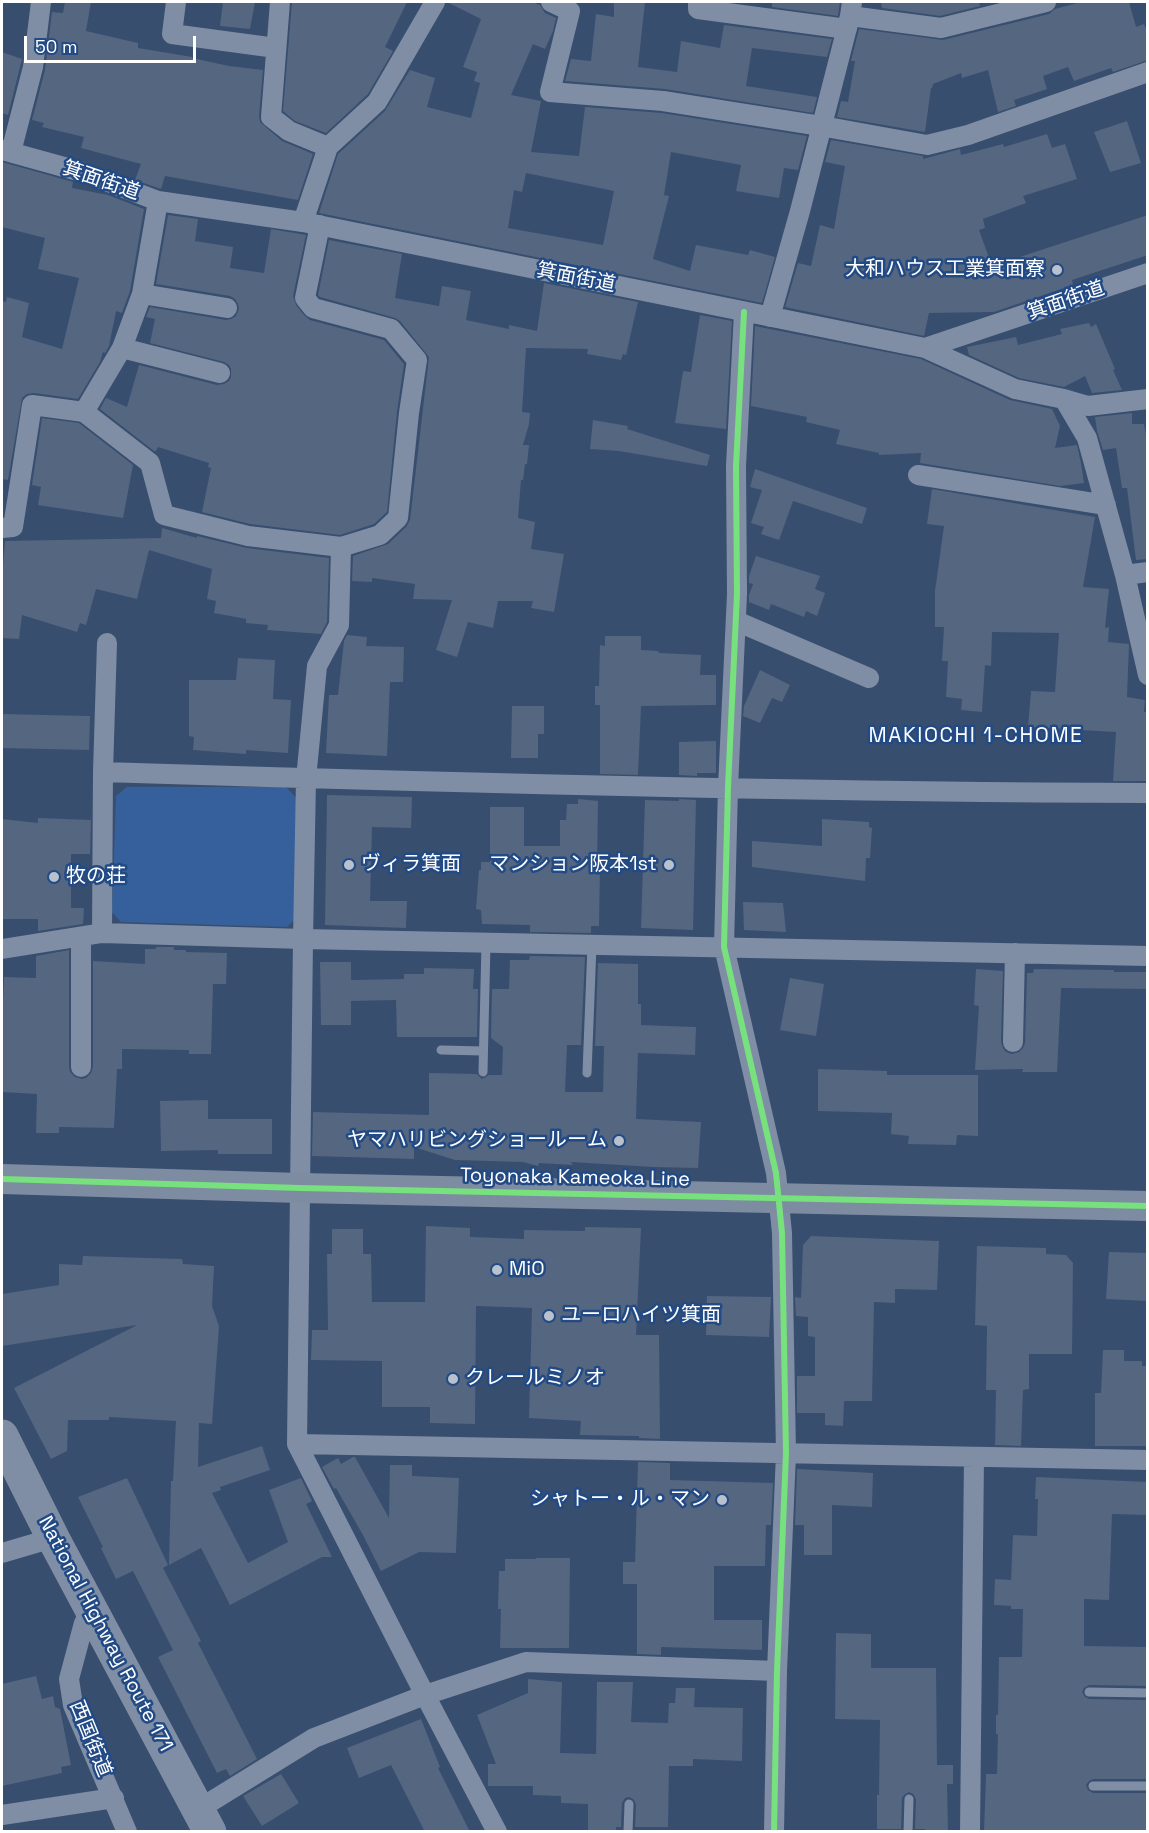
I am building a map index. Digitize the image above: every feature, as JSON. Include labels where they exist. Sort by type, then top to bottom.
[{"type":"highway","name":"National Highway Route 171","points":[[2,1436],[53,1538],[205,1820]]},
{"type":"main road","name":"Toyonaka Kameoka Line","points":[[2,1179],[300,1188],[1148,1206]]},
{"type":"street","points":[[6,151],[33,67],[41,2]]},
{"type":"street","points":[[176,2],[172,34],[276,48]]},
{"type":"street","points":[[280,2],[271,117],[289,131],[328,147]]},
{"type":"street","points":[[2,528],[13,527],[32,405],[84,412],[150,463],[164,515],[248,536],[342,547],[380,536],[398,518],[417,360],[390,329],[314,308],[305,297],[312,223],[328,147],[377,102],[435,2]]},
{"type":"street","points":[[551,2],[570,11],[550,92],[663,101],[821,126],[927,146],[968,135],[1148,72]]},
{"type":"street","points":[[698,2],[698,9],[849,16],[941,28],[1046,2]]},
{"type":"street","points":[[770,317],[800,211],[849,16]]},
{"type":"street","name":"箕面街道","points":[[6,151],[82,172],[158,201],[312,223],[926,348],[1148,273]]},
{"type":"street","points":[[84,412],[122,348],[142,294],[158,201]]},
{"type":"street","points":[[142,294],[227,308]]},
{"type":"street","points":[[744,312],[735,466],[736,621],[728,787],[724,947],[776,1173],[782,1233],[786,1453],[777,1671],[774,1832]]},
{"type":"street","points":[[122,348],[220,373]]},
{"type":"street","points":[[926,348],[1015,389],[1088,405],[1148,399]]},
{"type":"street","points":[[1064,399],[1087,438],[1125,575],[1148,675]]},
{"type":"street","points":[[918,475],[1106,505]]},
{"type":"street","points":[[342,547],[339,625],[317,666],[306,779],[297,1444],[497,1832]]},
{"type":"street","points":[[1125,575],[1148,572]]},
{"type":"street","points":[[736,621],[869,678]]},
{"type":"street","points":[[102,933],[106,643]]},
{"type":"street","points":[[103,772],[306,779],[989,793],[1148,793]]},
{"type":"street","points":[[2,949],[102,933],[1148,956]]},
{"type":"street","points":[[81,937],[81,1067]]},
{"type":"street","points":[[1013,1042],[1015,953]]},
{"type":"street","points":[[297,1444],[1148,1460]]},
{"type":"street","points":[[969,1832],[974,1457]]},
{"type":"street","points":[[2,1553],[53,1538]]},
{"type":"street","name":"西国街道","points":[[95,1616],[84,1623],[69,1679],[73,1705],[128,1832]]},
{"type":"street","points":[[205,1820],[315,1738],[425,1695],[526,1662],[777,1671]]},
{"type":"street","points":[[2,1815],[114,1798]]},
{"type":"lane","points":[[483,1072],[486,943]]},
{"type":"lane","points":[[587,1073],[592,945]]},
{"type":"lane","points":[[441,1050],[483,1051]]},
{"type":"lane","points":[[1089,1692],[1148,1693]]},
{"type":"lane","points":[[1094,1786],[1148,1786]]},
{"type":"lane","points":[[908,1832],[909,1799]]},
{"type":"lane","points":[[628,1832],[629,1804]]},
{"type":"shaded area","points":[[127,787],[286,787],[297,799],[295,919],[287,927],[121,922],[112,912],[116,796]]},
{"type":"building","points":[[65,2],[91,2],[86,31],[138,43],[138,48],[229,66],[263,70],[260,122],[282,141],[313,154],[298,200],[165,176],[161,189],[135,180],[141,164],[81,148],[84,137],[42,127],[44,123],[32,120],[45,70],[52,12],[63,13]]},
{"type":"building","points":[[223,2],[255,2],[250,29],[220,26]]},
{"type":"building","points":[[292,2],[407,2],[385,47],[393,51],[368,94],[326,133],[295,121],[283,111]]},
{"type":"building","points":[[447,2],[532,2],[540,5],[545,13],[556,18],[545,49],[533,44],[511,95],[541,101],[531,152],[579,156],[585,107],[662,113],[807,136],[798,170],[784,168],[779,198],[736,191],[741,165],[671,152],[664,195],[669,196],[653,259],[690,271],[696,245],[748,255],[750,250],[775,257],[762,303],[319,213],[338,154],[385,111],[410,70],[435,78],[427,107],[471,118],[480,83],[474,81],[477,72],[463,67],[481,19]],"holes":[[[526,173],[614,191],[603,245],[508,228],[514,190],[522,192]]]},
{"type":"building","points":[[614,2],[645,2],[638,67],[677,72],[681,41],[720,48],[724,25],[832,39],[827,57],[752,48],[746,86],[817,97],[813,113],[665,89],[565,81],[571,59],[591,61],[596,14],[614,17]]},
{"type":"building","points":[[772,2],[840,2],[838,16],[772,7]]},
{"type":"building","points":[[881,2],[979,2],[980,6],[940,16],[882,8]]},
{"type":"building","points":[[1081,2],[1129,2],[1136,27],[1144,24],[1148,34],[1148,60],[1113,72],[1111,68],[1074,81],[1068,67],[1043,76],[1047,89],[1014,100],[1016,106],[998,112],[988,70],[962,78],[961,73],[933,84],[925,132],[837,117],[841,101],[848,102],[855,61],[851,61],[859,29],[943,40],[1049,14],[1055,9]]},
{"type":"building","points":[[2,52],[22,59],[8,115],[2,113]]},
{"type":"building","points":[[1127,121],[1141,163],[1110,172],[1094,132]]},
{"type":"building","points":[[1047,134],[1052,148],[1065,144],[1077,179],[1023,196],[1026,203],[983,219],[985,228],[979,230],[992,266],[1148,215],[1148,255],[1072,280],[1073,285],[994,312],[929,313],[924,336],[785,307],[798,263],[811,266],[820,225],[834,229],[845,166],[825,162],[831,140],[923,156],[923,159],[960,149],[961,155],[1003,144],[1004,147]]},
{"type":"building","points":[[2,162],[73,182],[72,188],[108,195],[144,209],[130,291],[122,313],[116,311],[109,346],[105,353],[103,352],[100,362],[78,399],[34,393],[22,398],[8,480],[2,479],[2,301],[6,302],[7,297],[29,303],[22,337],[62,349],[79,278],[38,269],[45,238],[2,227]]},
{"type":"building","points":[[168,215],[198,219],[195,241],[233,247],[230,268],[264,273],[271,229],[306,235],[293,296],[296,305],[310,320],[384,340],[404,364],[387,512],[374,524],[340,535],[250,524],[202,512],[211,468],[208,467],[209,463],[158,447],[154,451],[100,409],[106,398],[127,407],[139,365],[217,385],[224,384],[231,377],[231,369],[224,362],[150,343],[155,319],[146,317],[150,307],[226,320],[236,316],[239,309],[235,299],[230,296],[156,284]]},
{"type":"building","points":[[329,240],[402,254],[395,298],[439,306],[442,286],[471,291],[466,320],[509,329],[509,325],[537,331],[544,283],[638,302],[626,355],[623,354],[621,360],[587,354],[588,349],[526,348],[522,412],[530,413],[523,445],[529,445],[527,464],[525,464],[523,480],[521,480],[518,518],[535,522],[531,549],[564,554],[554,612],[531,608],[533,601],[498,601],[493,628],[468,622],[457,657],[436,650],[452,600],[413,599],[415,584],[372,578],[372,582],[352,581],[353,556],[388,544],[410,520],[429,357],[395,318],[318,295]]},
{"type":"building","points":[[700,315],[732,321],[726,429],[675,423],[683,371],[691,372]]},
{"type":"building","points":[[1089,323],[1091,327],[1096,324],[1122,390],[1092,393],[1085,376],[1064,387],[1019,378],[969,355],[967,347],[1016,337],[1018,345],[1062,334],[1060,329]]},
{"type":"building","points":[[755,326],[921,359],[1010,400],[1052,409],[1060,426],[1055,448],[1077,445],[1084,483],[1060,486],[920,463],[921,453],[879,455],[879,453],[836,444],[840,430],[806,422],[807,417],[751,406]]},
{"type":"building","points":[[1132,413],[1132,424],[1144,424],[1148,445],[1148,559],[1136,560],[1127,488],[1122,488],[1116,448],[1103,450],[1095,417]]},
{"type":"building","points":[[42,418],[79,423],[133,465],[123,518],[38,505],[41,487],[32,485]]},
{"type":"building","points":[[593,420],[628,426],[627,429],[710,455],[707,466],[619,451],[590,449]]},
{"type":"building","points":[[755,469],[867,508],[862,524],[793,501],[779,540],[761,534],[764,527],[751,523],[762,490],[750,487]]},
{"type":"building","points":[[932,489],[1095,517],[1083,587],[1109,589],[1105,628],[1109,627],[1108,642],[1129,644],[1127,697],[1145,700],[1144,712],[1148,712],[1148,781],[1113,781],[1116,732],[1028,727],[1031,691],[1055,692],[1059,633],[992,632],[991,666],[985,665],[982,712],[961,710],[962,699],[946,697],[948,661],[942,661],[944,627],[935,627],[935,591],[944,526],[927,524]]},
{"type":"building","points":[[162,528],[247,548],[329,558],[327,622],[321,634],[267,630],[268,625],[246,623],[246,619],[214,613],[216,601],[207,599],[212,569],[149,550],[137,599],[96,589],[86,625],[80,623],[77,632],[22,615],[19,639],[2,638],[2,578],[5,541],[161,538]]},
{"type":"building","points":[[756,556],[820,576],[815,589],[825,593],[817,616],[806,611],[804,617],[771,604],[769,610],[749,602],[753,584],[749,583],[749,576]]},
{"type":"building","points":[[347,635],[367,637],[366,646],[404,647],[403,682],[390,682],[387,756],[326,753],[329,695],[338,695],[344,641]]},
{"type":"building","points":[[605,636],[641,636],[641,650],[701,655],[700,675],[716,675],[716,705],[641,706],[638,775],[600,774],[600,705],[595,705],[595,686],[599,686],[600,645],[605,646]]},
{"type":"building","points":[[238,658],[275,660],[273,699],[291,700],[288,753],[246,750],[246,754],[193,750],[194,737],[189,736],[189,680],[236,680]]},
{"type":"building","points":[[760,670],[790,685],[782,702],[772,698],[760,723],[743,716],[744,706]]},
{"type":"building","points":[[512,706],[544,706],[544,734],[538,734],[538,758],[511,758]]},
{"type":"building","points":[[2,714],[90,716],[89,750],[2,748]]},
{"type":"building","points":[[716,741],[716,773],[697,773],[697,776],[679,775],[679,742]]},
{"type":"building","name":"ヴィラ箕面","points":[[327,795],[412,797],[411,828],[372,827],[370,901],[407,901],[406,928],[325,925]]},
{"type":"building","points":[[578,799],[598,801],[599,926],[591,926],[591,933],[530,932],[530,925],[482,924],[481,910],[476,909],[481,862],[490,862],[490,807],[524,807],[524,846],[560,846],[560,820],[566,820],[567,804],[578,804]]},
{"type":"building","name":"マンション阪本1st","points":[[679,799],[696,800],[693,930],[641,928],[645,800],[679,801]]},
{"type":"building","points":[[38,818],[91,820],[90,854],[71,854],[71,908],[84,908],[83,924],[38,931],[38,919],[2,919],[2,819],[38,823]]},
{"type":"building","points":[[822,819],[869,822],[869,827],[872,828],[870,858],[866,858],[865,881],[752,867],[752,841],[822,846]]},
{"type":"building","points":[[743,902],[783,903],[786,932],[744,930]]},
{"type":"building","points":[[156,947],[174,947],[174,950],[186,950],[186,952],[227,953],[226,984],[213,984],[211,1054],[189,1054],[189,1050],[122,1049],[122,1069],[117,1069],[114,1128],[59,1127],[59,1133],[36,1133],[37,1094],[2,1092],[4,977],[36,978],[36,956],[69,950],[69,1067],[75,1077],[82,1079],[91,1073],[93,1067],[93,961],[145,964],[145,949],[156,949]]},
{"type":"building","points":[[530,956],[585,957],[581,1045],[567,1045],[565,1092],[603,1092],[604,1046],[595,1046],[598,963],[638,964],[638,1004],[641,1004],[641,1025],[696,1027],[695,1055],[638,1053],[636,1119],[701,1122],[698,1168],[571,1162],[573,1165],[539,1163],[538,1166],[523,1162],[455,1160],[414,1147],[414,1159],[312,1156],[313,1112],[429,1115],[429,1073],[477,1074],[482,1079],[489,1075],[502,1075],[503,1047],[491,1038],[492,989],[509,989],[510,960],[529,960]]},
{"type":"building","points":[[320,962],[351,962],[351,980],[404,979],[404,974],[424,974],[424,968],[474,969],[473,989],[478,989],[477,1037],[397,1037],[396,1000],[351,1001],[351,1025],[321,1025]]},
{"type":"building","points":[[976,969],[1003,971],[1001,1042],[1006,1052],[1012,1054],[1019,1052],[1025,1043],[1027,973],[1033,973],[1034,969],[1148,972],[1148,989],[1061,988],[1057,1072],[1022,1072],[1023,1069],[975,1070],[979,1006],[974,1005]]},
{"type":"building","points":[[790,978],[824,984],[816,1036],[780,1030]]},
{"type":"building","points":[[818,1069],[887,1071],[887,1075],[978,1075],[978,1136],[957,1135],[956,1145],[908,1144],[909,1136],[891,1134],[892,1113],[818,1111]]},
{"type":"building","points":[[208,1100],[208,1119],[272,1119],[272,1154],[218,1154],[218,1150],[161,1151],[160,1101]]},
{"type":"building","points":[[426,1226],[470,1228],[470,1237],[524,1239],[524,1230],[585,1231],[585,1227],[641,1228],[636,1335],[659,1335],[660,1439],[639,1438],[639,1436],[580,1435],[581,1421],[529,1418],[532,1308],[476,1306],[475,1424],[430,1423],[430,1407],[382,1407],[382,1361],[311,1360],[312,1330],[328,1330],[327,1254],[332,1254],[332,1229],[363,1229],[363,1254],[371,1254],[372,1302],[425,1302]]},
{"type":"building","points":[[811,1236],[939,1241],[937,1290],[895,1289],[895,1303],[874,1302],[872,1401],[844,1401],[843,1426],[825,1425],[825,1413],[797,1413],[797,1376],[815,1376],[815,1337],[808,1336],[808,1317],[796,1316],[795,1297],[801,1298],[803,1245]]},
{"type":"building","points":[[977,1246],[1046,1248],[1046,1254],[1066,1255],[1073,1263],[1072,1354],[1029,1354],[1029,1389],[1023,1390],[1021,1446],[995,1445],[996,1390],[986,1390],[987,1326],[975,1325]]},
{"type":"building","points":[[1109,1252],[1148,1253],[1148,1301],[1106,1299]]},
{"type":"building","points":[[83,1256],[182,1259],[183,1264],[214,1266],[212,1306],[219,1326],[212,1424],[199,1423],[198,1467],[262,1446],[270,1470],[220,1487],[221,1490],[212,1493],[248,1563],[288,1542],[269,1490],[301,1478],[312,1501],[306,1504],[332,1557],[322,1557],[230,1605],[201,1548],[169,1565],[171,1481],[173,1481],[176,1421],[109,1417],[109,1420],[68,1420],[67,1451],[51,1459],[14,1388],[137,1325],[2,1346],[2,1294],[59,1285],[59,1264],[82,1265]]},
{"type":"building","points":[[707,1296],[771,1297],[769,1337],[706,1335]]},
{"type":"building","points":[[1103,1350],[1124,1350],[1124,1361],[1142,1361],[1142,1366],[1148,1366],[1148,1446],[1095,1446],[1095,1393],[1101,1393]]},
{"type":"building","points":[[353,1457],[389,1518],[390,1465],[412,1465],[412,1476],[459,1478],[456,1553],[419,1552],[381,1571],[363,1535],[322,1467],[338,1458],[341,1464]]},
{"type":"building","points":[[638,1462],[670,1463],[670,1480],[773,1483],[771,1525],[766,1525],[765,1566],[714,1566],[714,1620],[762,1620],[762,1650],[661,1647],[661,1655],[637,1654],[637,1584],[623,1584],[623,1562],[635,1562]]},
{"type":"building","points":[[797,1469],[873,1473],[872,1507],[832,1505],[832,1555],[804,1555],[804,1525],[795,1525]]},
{"type":"building","points":[[1036,1477],[1148,1482],[1148,1515],[1112,1514],[1109,1600],[1084,1599],[1084,1646],[1148,1647],[1148,1686],[1089,1685],[1082,1692],[1089,1699],[1148,1700],[1148,1779],[1093,1779],[1086,1785],[1093,1793],[1147,1793],[1146,1832],[984,1832],[986,1774],[997,1774],[996,1715],[998,1715],[999,1657],[1022,1657],[1023,1609],[994,1605],[995,1579],[1011,1580],[1013,1535],[1037,1536]]},
{"type":"building","points":[[127,1478],[168,1565],[163,1568],[201,1641],[198,1643],[257,1759],[230,1776],[226,1769],[217,1773],[158,1657],[173,1650],[133,1571],[116,1579],[78,1497]]},
{"type":"building","points":[[570,1558],[569,1648],[500,1648],[499,1571],[505,1571],[505,1559]]},
{"type":"building","points":[[836,1633],[871,1634],[871,1668],[936,1668],[937,1765],[953,1765],[953,1784],[947,1784],[948,1832],[925,1832],[925,1829],[915,1829],[916,1799],[909,1792],[902,1798],[901,1829],[877,1829],[880,1720],[835,1719]]},
{"type":"building","points":[[36,1676],[42,1699],[53,1696],[55,1707],[60,1709],[71,1765],[61,1767],[62,1773],[2,1786],[2,1684]]},
{"type":"building","points":[[528,1679],[562,1682],[560,1753],[596,1754],[597,1682],[633,1682],[631,1722],[668,1723],[669,1703],[675,1703],[676,1688],[695,1688],[694,1707],[743,1708],[742,1761],[693,1759],[693,1766],[669,1766],[668,1827],[635,1827],[636,1804],[629,1797],[625,1798],[622,1803],[621,1827],[616,1827],[616,1830],[588,1830],[588,1804],[561,1803],[561,1796],[533,1795],[533,1786],[488,1786],[488,1764],[496,1764],[477,1715],[528,1693]]},
{"type":"building","points":[[421,1719],[440,1767],[438,1768],[470,1832],[425,1832],[391,1765],[359,1778],[347,1748]]},
{"type":"building","points":[[281,1774],[299,1803],[262,1826],[243,1796]]},
{"type":"cycle path","points":[[744,312],[736,466],[737,594],[728,787],[724,947],[776,1173],[782,1233],[786,1453],[777,1671],[774,1832]]},
{"type":"cycle path","points":[[2,1179],[300,1188],[1148,1206]]},
{"type":"place","name":"大和ハウス工業箕面寮","points":[[1057,270]]},
{"type":"place","name":"ヴィラ箕面","points":[[349,865]]},
{"type":"place","name":"マンション阪本1st","points":[[669,865]]},
{"type":"place","name":"牧の荘","points":[[54,877]]},
{"type":"place","name":"ヤマハリビングショールーム","points":[[619,1141]]},
{"type":"place","name":"MiO","points":[[497,1270]]},
{"type":"place","name":"ユーロハイツ箕面","points":[[549,1316]]},
{"type":"place","name":"クレールミノオ","points":[[453,1379]]},
{"type":"place","name":"シャトー・ル・マン","points":[[722,1500]]},
{"type":"district","name":"MAKIOCHI 1-CHOME","points":[[976,736]]}]
